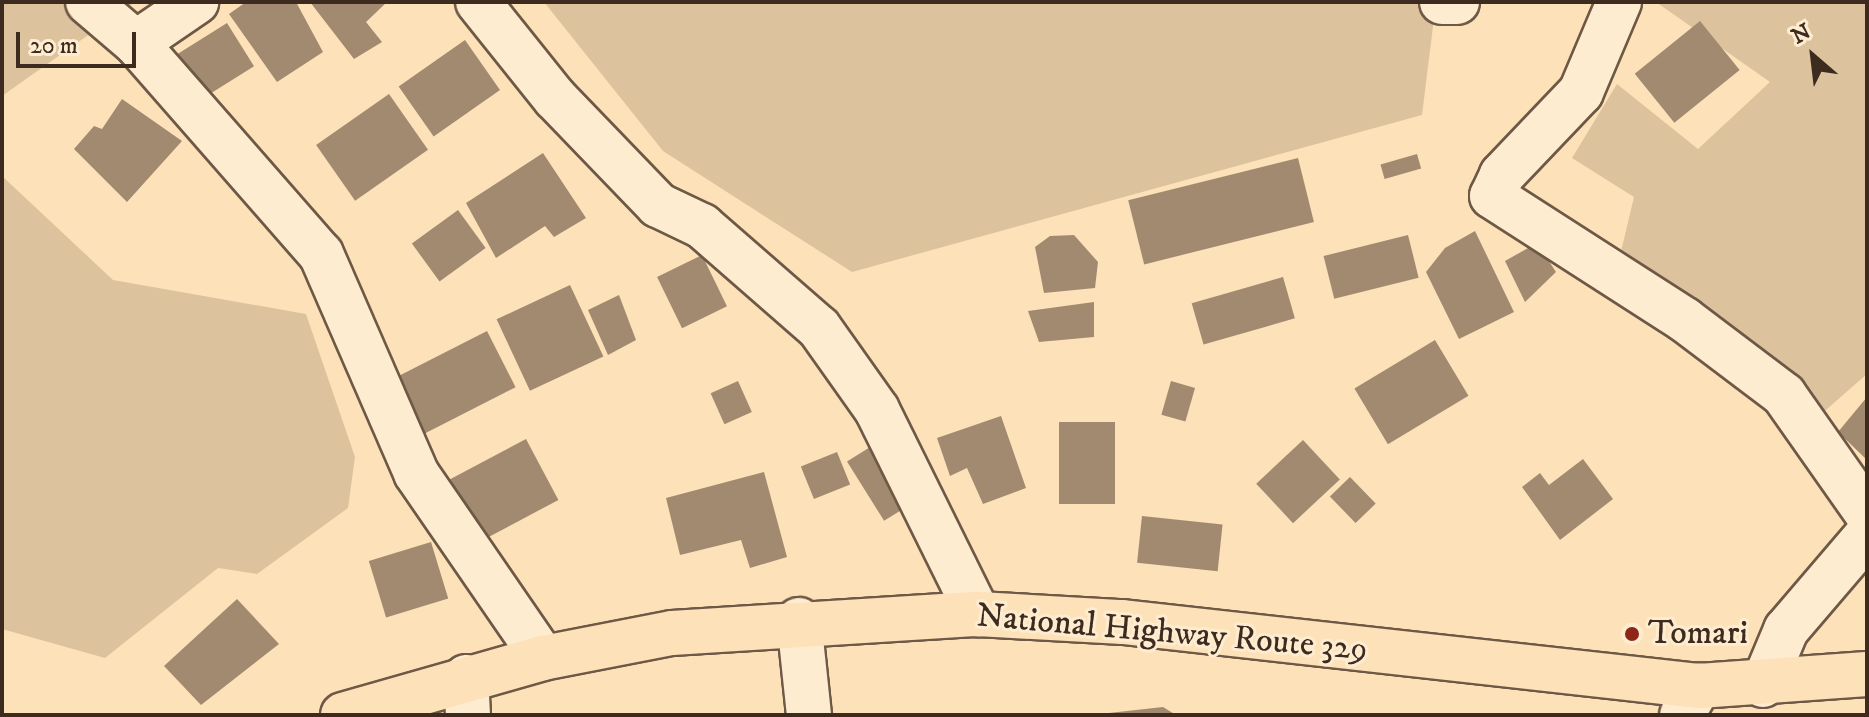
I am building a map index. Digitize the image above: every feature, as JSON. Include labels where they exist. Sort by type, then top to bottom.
[{"type":"highway","name":"National Highway Route 329","points":[[343,715],[467,696],[543,658],[799,620],[978,614],[1123,622],[1690,700],[1763,685],[1867,674]]},
{"type":"street","points":[[88,2],[136,43],[321,254],[416,473],[543,658]]},
{"type":"street","points":[[136,43],[196,2]]},
{"type":"street","points":[[478,2],[555,98],[658,205],[702,226],[819,328],[877,410],[978,614]]},
{"type":"street","points":[[1442,2],[1457,2]]},
{"type":"street","points":[[1619,2],[1581,92],[1502,175],[1492,196],[1685,320],[1784,395],[1867,513]]},
{"type":"street","points":[[1763,685],[1786,630],[1867,535]]},
{"type":"street","points":[[799,620],[809,715]]},
{"type":"shaded area","points":[[2,2],[135,2],[2,96]]},
{"type":"shaded area","points":[[544,2],[1436,2],[1422,115],[852,272],[663,151]]},
{"type":"shaded area","points":[[1656,2],[1867,2],[1867,374],[1819,416],[1774,359],[1619,260],[1634,197],[1572,158],[1617,84],[1698,149],[1770,82]]},
{"type":"shaded area","points":[[2,176],[113,280],[306,314],[355,457],[348,508],[257,574],[218,568],[105,658],[2,629]]},
{"type":"building","points":[[246,2],[296,2],[323,52],[277,82],[229,14]]},
{"type":"building","points":[[310,2],[387,2],[366,22],[382,42],[354,59]]},
{"type":"building","points":[[1700,21],[1740,70],[1674,123],[1635,74]]},
{"type":"building","points":[[227,23],[254,66],[201,100],[174,56]]},
{"type":"building","points":[[465,40],[500,90],[434,136],[399,86]]},
{"type":"building","points":[[389,94],[428,150],[355,201],[316,145]]},
{"type":"building","points":[[122,99],[182,141],[127,202],[74,149],[94,126],[102,129]]},
{"type":"building","points":[[543,153],[586,218],[554,237],[545,226],[496,258],[466,203]]},
{"type":"building","points":[[1417,154],[1421,168],[1385,179],[1380,164]]},
{"type":"building","points":[[1298,158],[1314,222],[1144,264],[1128,200]]},
{"type":"building","points":[[458,210],[486,248],[440,282],[412,244]]},
{"type":"building","points":[[1475,231],[1514,312],[1459,339],[1426,272],[1445,248]]},
{"type":"building","points":[[1074,235],[1098,262],[1095,288],[1044,293],[1035,247],[1050,236]]},
{"type":"building","points":[[1408,235],[1419,278],[1334,299],[1324,256]]},
{"type":"building","points":[[1537,243],[1556,272],[1525,302],[1505,261]]},
{"type":"building","points":[[702,255],[727,306],[682,328],[657,277]]},
{"type":"building","points":[[1283,277],[1295,318],[1204,345],[1192,303]]},
{"type":"building","points":[[570,285],[603,357],[530,391],[497,319]]},
{"type":"building","points":[[619,295],[636,340],[608,355],[588,310]]},
{"type":"building","points":[[1094,302],[1094,337],[1039,342],[1028,311]]},
{"type":"building","points":[[487,331],[516,387],[419,436],[391,380]]},
{"type":"building","points":[[1435,340],[1468,396],[1388,444],[1354,388]]},
{"type":"building","points":[[738,381],[752,412],[724,424],[711,393]]},
{"type":"building","points":[[1171,381],[1195,388],[1185,422],[1161,415]]},
{"type":"building","points":[[1867,397],[1867,460],[1838,432]]},
{"type":"building","points":[[1001,416],[1026,488],[983,504],[967,468],[950,476],[937,438]]},
{"type":"building","points":[[1059,422],[1115,422],[1115,504],[1059,504]]},
{"type":"building","points":[[526,439],[558,500],[482,541],[449,480]]},
{"type":"building","points":[[1303,440],[1340,479],[1293,523],[1256,484]]},
{"type":"building","points":[[875,444],[912,503],[884,521],[847,461]]},
{"type":"building","points":[[837,452],[850,484],[814,499],[801,467]]},
{"type":"building","points":[[1583,459],[1613,499],[1560,540],[1522,487],[1540,473],[1549,485]]},
{"type":"building","points":[[764,472],[787,557],[750,568],[741,540],[680,555],[666,498]]},
{"type":"building","points":[[1350,477],[1376,504],[1356,523],[1330,496]]},
{"type":"building","points":[[1142,516],[1223,524],[1218,571],[1137,563]]},
{"type":"building","points":[[431,542],[448,598],[386,617],[369,561]]},
{"type":"building","points":[[237,599],[279,644],[201,705],[164,666]]},
{"type":"building","points":[[1163,707],[1176,715],[1109,713]]},
{"type":"place","name":"Tomari","points":[[1632,634]]}]
